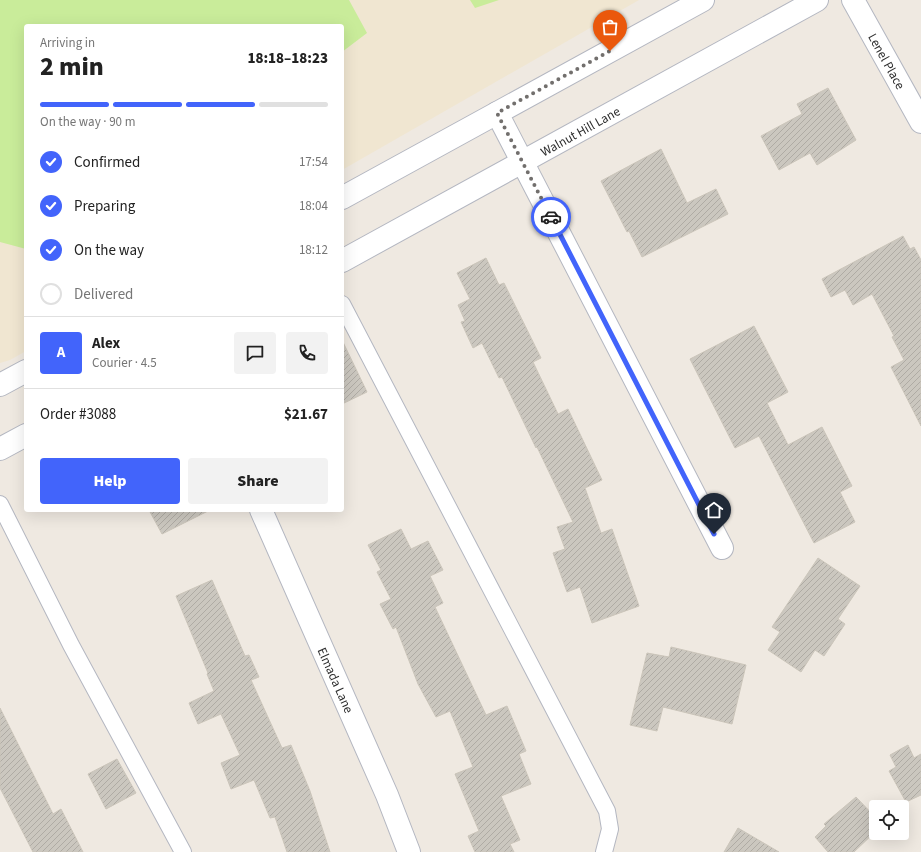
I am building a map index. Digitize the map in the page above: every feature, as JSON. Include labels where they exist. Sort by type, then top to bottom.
[{"type":"main road","points":[[344,197],[702,0]]},
{"type":"main road","name":"Walnut Hill Lane","points":[[344,261],[817,0]]},
{"type":"main road","name":"Lenel Place","points":[[853,0],[921,122]]},
{"type":"main road","points":[[497,113],[722,548]]},
{"type":"main road","points":[[0,385],[24,372]]},
{"type":"main road","points":[[0,450],[24,436]]},
{"type":"main road","name":"Elmada Lane","points":[[262,512],[387,795],[409,852]]},
{"type":"lane","points":[[344,308],[607,811],[610,829],[604,852]]},
{"type":"lane","points":[[0,504],[71,645],[183,852]]},
{"type":"shaded area","points":[[0,0],[639,0],[344,169],[344,24],[24,24],[24,352],[10,360],[0,363]]},
{"type":"green space","points":[[0,0],[349,0],[367,33],[344,50],[344,24],[24,24],[24,248],[0,242]]},
{"type":"green space","points":[[470,0],[499,0],[475,8]]},
{"type":"building","points":[[828,88],[856,140],[817,165],[810,153],[779,170],[761,136],[802,114],[797,104]]},
{"type":"building","points":[[661,149],[687,203],[716,189],[728,214],[642,257],[629,231],[627,232],[601,181]]},
{"type":"building","points":[[903,236],[910,249],[914,247],[921,260],[921,426],[891,367],[904,360],[892,337],[894,336],[872,294],[853,305],[845,290],[831,297],[822,279]]},
{"type":"building","points":[[486,258],[499,285],[504,283],[541,358],[533,362],[558,414],[568,409],[602,480],[585,488],[601,533],[612,529],[639,606],[592,623],[580,587],[567,592],[553,553],[565,549],[557,527],[573,522],[502,377],[499,378],[482,343],[473,348],[461,322],[465,321],[458,305],[470,299],[457,273]]},
{"type":"building","points":[[754,326],[788,392],[767,403],[788,445],[822,427],[852,486],[840,492],[855,522],[814,543],[759,436],[735,448],[690,359]]},
{"type":"building","points":[[344,344],[367,392],[344,403]]},
{"type":"building","points":[[150,512],[206,512],[162,534]]},
{"type":"building","points":[[401,529],[411,549],[428,541],[443,570],[430,576],[443,603],[435,607],[486,715],[507,706],[526,751],[519,754],[531,784],[501,796],[520,840],[510,844],[514,852],[475,852],[468,836],[479,831],[455,774],[473,767],[450,711],[436,717],[418,684],[396,627],[393,629],[380,604],[391,599],[377,572],[381,570],[368,545]]},
{"type":"building","points":[[818,558],[860,586],[838,619],[845,624],[824,656],[815,650],[801,672],[768,650],[780,632],[772,627]]},
{"type":"building","points":[[212,580],[245,656],[249,655],[259,677],[251,680],[282,748],[291,745],[310,791],[330,852],[287,852],[275,817],[270,818],[254,780],[231,789],[221,763],[240,755],[221,714],[198,724],[189,703],[214,691],[176,596]]},
{"type":"building","points":[[671,647],[746,665],[732,724],[663,707],[657,731],[630,725],[647,653],[669,657]]},
{"type":"building","points":[[0,708],[53,814],[61,809],[83,852],[33,852],[0,788]]},
{"type":"building","points":[[908,745],[914,758],[921,754],[921,795],[909,801],[905,800],[889,771],[896,767],[890,755]]},
{"type":"building","points":[[117,759],[136,793],[106,809],[88,774]]},
{"type":"building","points":[[856,797],[869,811],[869,838],[854,852],[828,852],[815,837],[826,826],[824,824]]},
{"type":"building","points":[[738,828],[779,852],[724,852]]},
{"type":"way so far","points":[[551,217],[497,113],[610,51]]},
{"type":"route","points":[[551,217],[714,534]]}]
